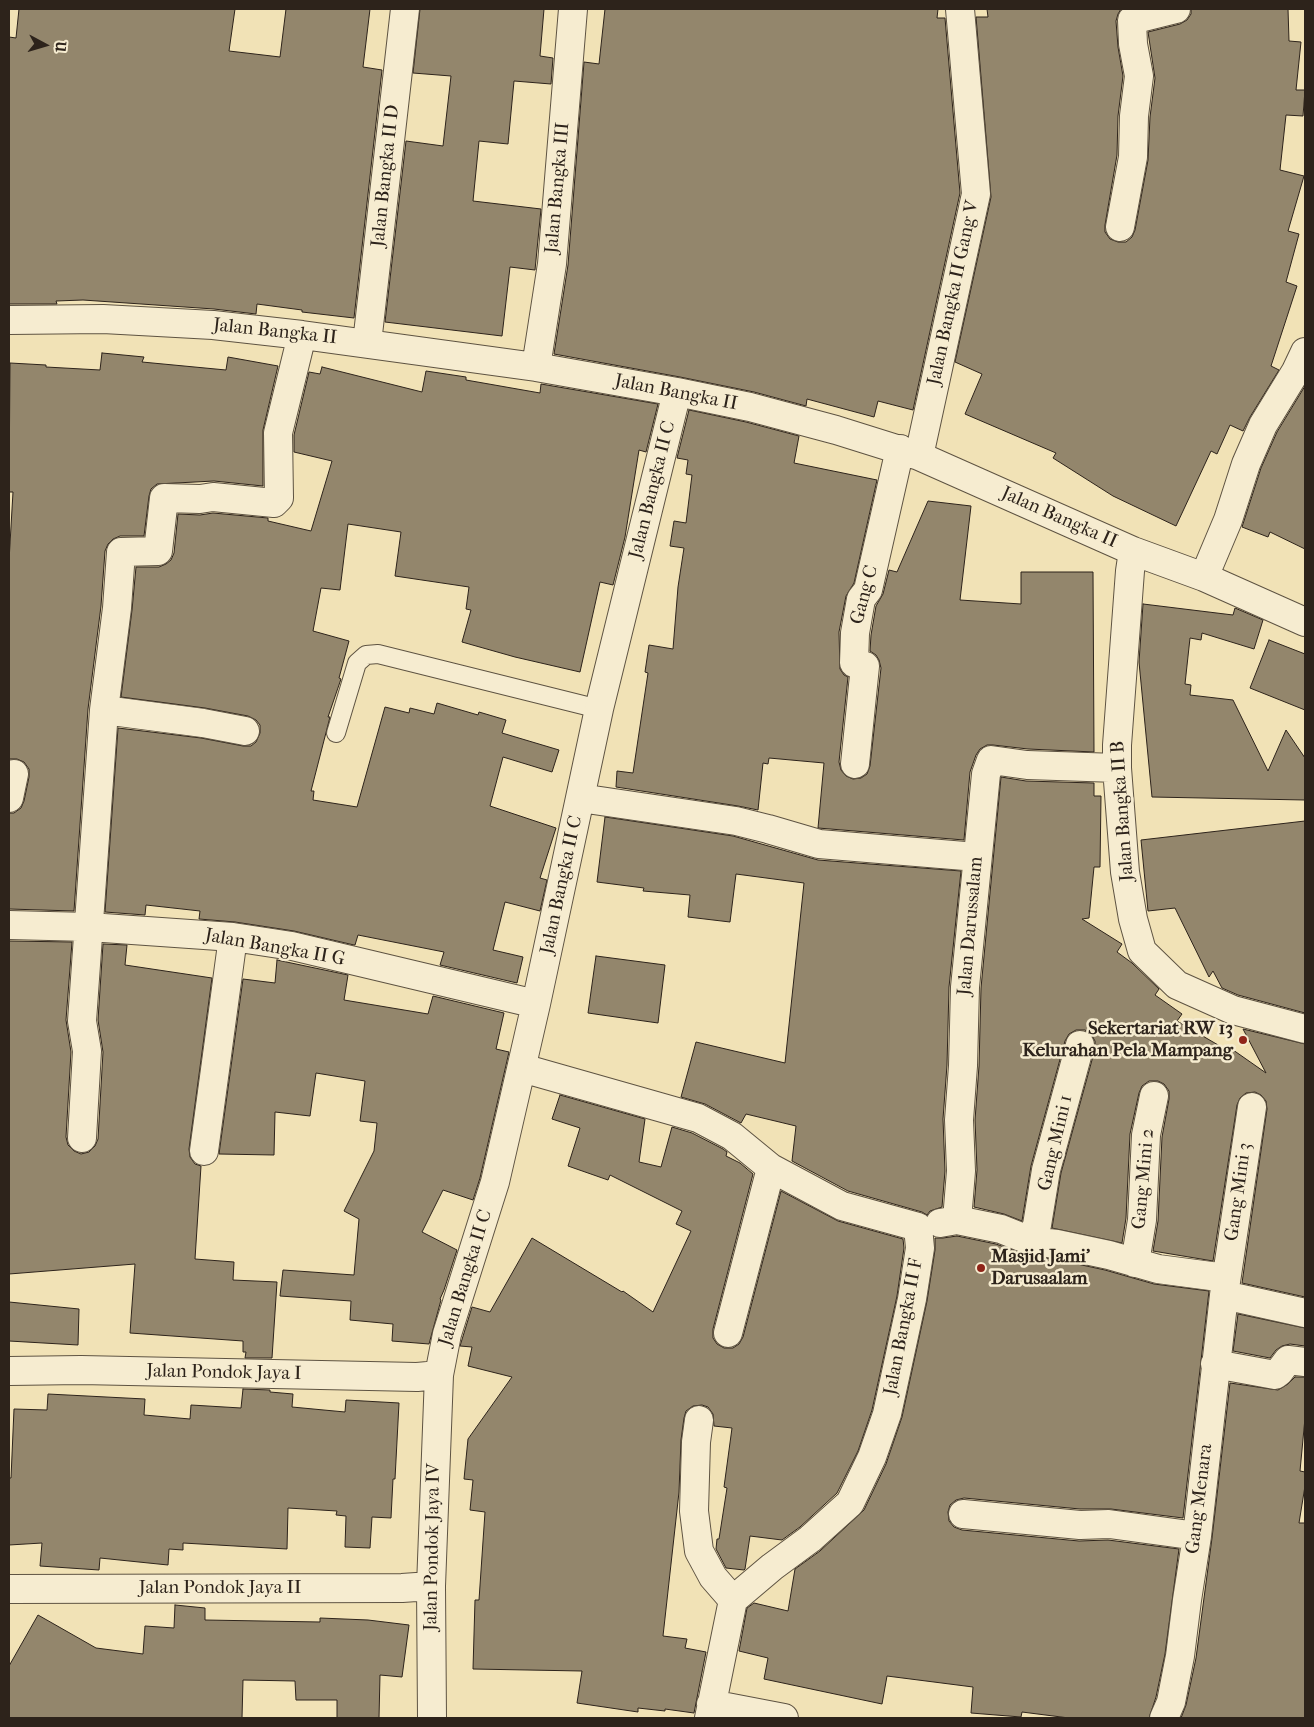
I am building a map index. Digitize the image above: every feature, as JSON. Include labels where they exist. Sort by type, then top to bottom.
[{"type":"street","name":"Jalan Bangka II D","points":[[367,343],[405,9]]},
{"type":"street","name":"Jalan Bangka III","points":[[536,367],[552,264],[573,9]]},
{"type":"street","name":"Jalan Bangka II Gang V","points":[[910,452],[976,194],[960,9]]},
{"type":"street","points":[[1120,227],[1133,157],[1134,116],[1139,76],[1133,44],[1132,20],[1176,9]]},
{"type":"street","name":"Jalan Bangka II","points":[[9,320],[102,319],[204,324],[302,335],[536,367],[678,392],[750,407],[910,452],[1133,551],[1204,577],[1305,622]]},
{"type":"street","points":[[82,1138],[87,1051],[82,1021],[104,710],[117,608],[121,552],[158,551],[164,498],[200,499],[213,496],[274,503],[279,498],[278,434],[302,335]]},
{"type":"street","points":[[1204,577],[1228,520],[1246,464],[1264,425],[1305,352]]},
{"type":"street","name":"Jalan Bangka II C","points":[[439,1375],[447,1334],[495,1182],[522,1068],[599,709],[678,392]]},
{"type":"street","name":"Gang C","points":[[855,764],[865,666],[854,663],[855,633],[861,599],[868,590],[910,452]]},
{"type":"street","name":"Jalan Bangka II B","points":[[1133,551],[1117,745],[1117,768],[1125,872],[1133,919],[1142,951],[1177,985],[1214,1003],[1233,1010],[1305,1029]]},
{"type":"street","points":[[104,710],[203,722],[244,731]]},
{"type":"street","name":"Jalan Darussalam","points":[[957,1220],[961,1171],[959,1120],[963,1066],[965,987],[986,774],[992,760],[1026,766],[1117,768]]},
{"type":"street","points":[[580,798],[736,821],[768,828],[819,844],[977,857]]},
{"type":"street","name":"Jalan Bangka II G","points":[[9,925],[89,927],[233,937],[292,946],[536,1004]]},
{"type":"street","points":[[204,1151],[233,937]]},
{"type":"street","name":"Gang Mini 1","points":[[1030,1241],[1037,1225],[1046,1170],[1080,1045]]},
{"type":"street","points":[[522,1068],[698,1118],[732,1136],[771,1168],[842,1206],[918,1227],[957,1220],[1001,1229],[1030,1241],[1058,1244],[1158,1269],[1225,1287],[1305,1313]]},
{"type":"street","name":"Gang Mini 2","points":[[1135,1263],[1142,1220],[1146,1135],[1154,1096]]},
{"type":"street","name":"Gang Mini 3","points":[[1225,1287],[1252,1107]]},
{"type":"street","points":[[728,1333],[771,1168]]},
{"type":"street","name":"Jalan Bangka II F","points":[[733,1600],[765,1572],[810,1539],[850,1503],[872,1457],[887,1414],[912,1299],[920,1248],[918,1227]]},
{"type":"street","name":"Gang Menara","points":[[1164,1718],[1171,1702],[1180,1656],[1186,1600],[1197,1536],[1225,1287]]},
{"type":"street","points":[[1215,1364],[1275,1374],[1279,1372],[1288,1360],[1305,1362]]},
{"type":"street","name":"Jalan Pondok Jaya I","points":[[9,1371],[81,1370],[417,1377],[439,1375]]},
{"type":"street","name":"Jalan Pondok Jaya IV","points":[[432,1718],[430,1586],[439,1375]]},
{"type":"street","points":[[699,1420],[696,1442],[694,1511],[699,1551],[713,1577],[733,1600],[710,1711],[784,1718]]},
{"type":"street","points":[[963,1514],[1080,1524],[1109,1524],[1197,1536]]},
{"type":"street","name":"Jalan Pondok Jaya II","points":[[9,1589],[402,1588],[430,1586]]},
{"type":"lane","points":[[336,733],[357,663],[366,655],[378,654],[599,709]]},
{"type":"building","points":[[19,9],[235,9],[229,51],[280,57],[286,9],[370,9],[363,67],[382,70],[354,318],[257,304],[256,314],[214,309],[83,300],[56,301],[57,304],[9,304],[9,37],[16,38]]},
{"type":"building","points":[[420,9],[544,9],[540,56],[553,58],[551,84],[514,81],[508,144],[479,141],[473,201],[541,209],[535,270],[510,267],[502,336],[385,322],[406,141],[443,146],[451,76],[413,73]]},
{"type":"building","points":[[605,9],[938,9],[937,18],[945,18],[960,193],[913,410],[878,401],[874,417],[807,399],[806,406],[754,392],[554,354],[568,265],[584,62],[599,64]]},
{"type":"building","points":[[987,9],[1121,9],[1116,21],[1123,76],[1118,116],[1117,155],[1105,225],[1105,232],[1110,239],[1118,242],[1126,242],[1132,237],[1135,230],[1148,160],[1150,117],[1155,78],[1148,32],[1180,24],[1187,20],[1191,14],[1191,9],[1288,9],[1289,41],[1301,42],[1296,90],[1305,90],[1303,116],[1286,115],[1280,170],[1304,176],[1288,231],[1299,234],[1286,282],[1297,286],[1271,366],[1279,370],[1243,431],[1230,425],[1217,454],[1211,451],[1176,526],[1113,496],[1053,458],[1056,453],[965,414],[982,374],[955,362],[991,197],[976,17],[988,17]]},
{"type":"building","points":[[102,353],[144,357],[142,362],[226,370],[228,357],[278,366],[263,430],[263,486],[214,481],[157,484],[151,489],[149,496],[144,536],[120,536],[108,544],[105,551],[101,606],[88,709],[74,911],[9,909],[9,813],[14,813],[21,808],[29,777],[29,769],[24,762],[17,759],[9,759],[9,561],[13,492],[9,492],[10,363],[100,370]]},
{"type":"building","points":[[322,367],[422,392],[426,371],[466,377],[466,380],[540,393],[541,384],[658,404],[646,452],[639,450],[625,537],[613,585],[600,582],[580,672],[462,642],[471,610],[466,609],[469,587],[395,576],[401,532],[348,524],[340,590],[321,588],[313,631],[349,641],[339,678],[341,679],[328,717],[330,717],[311,791],[314,791],[313,800],[357,807],[385,707],[409,713],[410,708],[434,714],[437,703],[478,715],[479,712],[506,720],[502,733],[559,750],[552,772],[503,757],[490,806],[556,828],[540,878],[547,880],[540,911],[505,902],[493,950],[523,957],[517,983],[440,965],[444,952],[358,935],[354,945],[294,931],[235,922],[199,919],[200,911],[146,905],[145,915],[105,912],[118,728],[201,738],[243,746],[251,746],[256,742],[260,733],[260,725],[256,720],[248,716],[205,708],[121,697],[136,567],[159,567],[171,560],[174,553],[178,514],[200,515],[213,513],[268,518],[268,521],[311,531],[332,461],[294,452],[294,435],[309,372],[320,374]]},
{"type":"building","points":[[1305,386],[1305,549],[1270,532],[1268,537],[1242,527],[1261,468],[1277,432]]},
{"type":"building","points":[[689,410],[799,436],[794,463],[877,480],[854,583],[846,596],[839,632],[840,669],[848,677],[839,762],[841,770],[846,776],[853,779],[861,778],[867,774],[870,766],[881,668],[876,655],[870,651],[876,606],[883,594],[889,570],[897,572],[928,501],[971,506],[960,600],[1021,604],[1021,572],[1093,572],[1094,752],[1028,749],[993,745],[987,745],[980,749],[970,772],[964,840],[818,828],[824,763],[769,758],[768,764],[763,763],[758,810],[616,787],[617,771],[633,773],[648,673],[645,672],[649,645],[673,649],[678,587],[684,548],[670,546],[674,521],[686,523],[692,475],[686,474],[688,460],[677,458]]},
{"type":"building","points":[[1143,604],[1233,615],[1235,608],[1263,620],[1254,649],[1202,633],[1201,640],[1190,638],[1185,684],[1191,685],[1190,695],[1233,700],[1268,771],[1286,730],[1305,758],[1305,800],[1152,797],[1139,662]]},
{"type":"building","points":[[1269,640],[1305,654],[1305,710],[1250,688]]},
{"type":"building","points":[[1001,777],[1026,781],[1094,783],[1094,796],[1101,796],[1100,867],[1094,867],[1089,918],[1082,919],[1122,944],[1117,952],[1132,963],[1159,989],[1155,995],[1182,1014],[1177,1021],[1225,1049],[1226,1045],[1266,1073],[1243,1029],[1305,1044],[1305,1297],[1242,1283],[1267,1109],[1266,1101],[1255,1092],[1246,1093],[1240,1098],[1237,1105],[1213,1261],[1153,1251],[1158,1221],[1162,1137],[1169,1099],[1169,1091],[1164,1084],[1158,1081],[1149,1081],[1142,1086],[1139,1093],[1130,1134],[1126,1218],[1122,1243],[1052,1228],[1061,1173],[1095,1049],[1095,1041],[1091,1034],[1085,1030],[1076,1030],[1069,1034],[1065,1041],[1031,1166],[1022,1221],[1004,1214],[974,1207],[977,1170],[975,1120],[979,1066],[981,988]]},
{"type":"building","points":[[605,817],[733,836],[818,860],[961,871],[949,987],[947,1065],[943,1119],[945,1171],[942,1207],[930,1211],[927,1215],[848,1191],[792,1161],[796,1126],[746,1114],[741,1123],[705,1104],[681,1097],[696,1042],[785,1063],[804,883],[736,874],[730,922],[688,917],[690,895],[643,891],[644,888],[597,882]]},
{"type":"building","points":[[1305,821],[1305,1013],[1238,995],[1222,988],[1213,971],[1209,977],[1175,908],[1148,911],[1141,840]]},
{"type":"building","points":[[9,941],[72,942],[66,1020],[71,1052],[66,1137],[68,1145],[74,1151],[81,1154],[89,1152],[95,1146],[98,1139],[103,1052],[98,1020],[103,944],[127,945],[125,965],[212,978],[189,1149],[190,1157],[195,1164],[201,1166],[195,1259],[234,1262],[233,1280],[277,1282],[272,1358],[245,1358],[246,1352],[243,1352],[243,1341],[130,1333],[135,1264],[9,1274]]},
{"type":"building","points":[[596,956],[665,965],[658,1023],[588,1013]]},
{"type":"building","points":[[277,960],[348,975],[344,1000],[428,1014],[433,996],[504,1013],[496,1049],[509,1052],[480,1178],[473,1200],[443,1190],[422,1232],[457,1250],[440,1299],[429,1344],[392,1341],[393,1324],[350,1320],[351,1301],[280,1296],[283,1270],[354,1275],[359,1219],[344,1211],[374,1151],[377,1123],[360,1121],[365,1081],[316,1073],[310,1116],[275,1112],[274,1155],[219,1154],[243,979],[275,983]]},
{"type":"building","points":[[560,1095],[645,1119],[639,1162],[661,1167],[672,1127],[692,1133],[723,1149],[727,1152],[726,1156],[740,1163],[753,1174],[713,1329],[713,1338],[717,1344],[724,1348],[733,1348],[739,1344],[743,1337],[781,1191],[838,1221],[903,1239],[904,1248],[897,1296],[872,1410],[858,1451],[837,1493],[800,1527],[782,1540],[750,1536],[744,1570],[726,1568],[716,1549],[727,1488],[724,1487],[732,1428],[714,1426],[713,1414],[708,1407],[702,1405],[693,1406],[686,1411],[681,1440],[679,1492],[663,1636],[687,1639],[685,1648],[706,1652],[694,1713],[638,1708],[638,1712],[577,1703],[582,1671],[473,1669],[475,1600],[479,1600],[485,1512],[470,1510],[473,1480],[464,1479],[468,1439],[512,1377],[468,1366],[472,1347],[460,1346],[472,1307],[490,1312],[532,1238],[623,1291],[653,1312],[691,1231],[676,1224],[682,1211],[610,1175],[608,1180],[568,1166],[580,1128],[552,1119]]},
{"type":"building","points":[[957,1236],[996,1244],[1029,1256],[1054,1259],[1105,1270],[1154,1284],[1209,1291],[1183,1518],[1111,1509],[1080,1509],[964,1498],[956,1500],[950,1505],[948,1512],[949,1521],[954,1527],[962,1530],[1079,1541],[1108,1540],[1179,1549],[1165,1654],[1156,1697],[1149,1718],[1069,1718],[1022,1712],[1021,1717],[971,1713],[973,1687],[887,1676],[882,1704],[764,1679],[768,1658],[739,1651],[747,1608],[754,1603],[788,1611],[795,1569],[820,1551],[864,1510],[886,1464],[902,1417],[927,1301],[935,1250],[935,1238]]},
{"type":"building","points":[[9,1302],[79,1309],[78,1345],[9,1341]]},
{"type":"building","points":[[1238,1314],[1305,1328],[1305,1346],[1290,1344],[1282,1346],[1270,1358],[1233,1351]]},
{"type":"building","points":[[1295,1377],[1305,1377],[1305,1418],[1300,1471],[1305,1472],[1305,1486],[1299,1523],[1305,1523],[1305,1718],[1181,1718],[1186,1705],[1196,1658],[1230,1383],[1278,1390]]},
{"type":"building","points":[[243,1389],[270,1390],[270,1392],[293,1394],[292,1407],[345,1412],[346,1400],[399,1403],[391,1518],[372,1517],[370,1548],[345,1547],[346,1516],[336,1515],[337,1511],[288,1508],[287,1549],[183,1543],[183,1550],[169,1549],[168,1565],[100,1558],[99,1570],[40,1566],[42,1543],[9,1545],[9,1478],[11,1478],[14,1409],[47,1410],[48,1394],[145,1399],[144,1415],[190,1419],[191,1405],[241,1408]]},
{"type":"building","points":[[175,1605],[205,1608],[205,1620],[320,1622],[320,1618],[368,1620],[409,1625],[402,1677],[380,1675],[379,1718],[337,1718],[337,1700],[296,1700],[295,1681],[243,1680],[242,1718],[9,1718],[9,1666],[38,1615],[96,1648],[143,1654],[145,1626],[174,1628]]},
{"type":"place","name":"Sekertariat RW 13 Kelurahan Pela Mampang","points":[[1243,1040]]},
{"type":"place","name":"Masjid Jami' Darusaalam","points":[[981,1268]]}]
